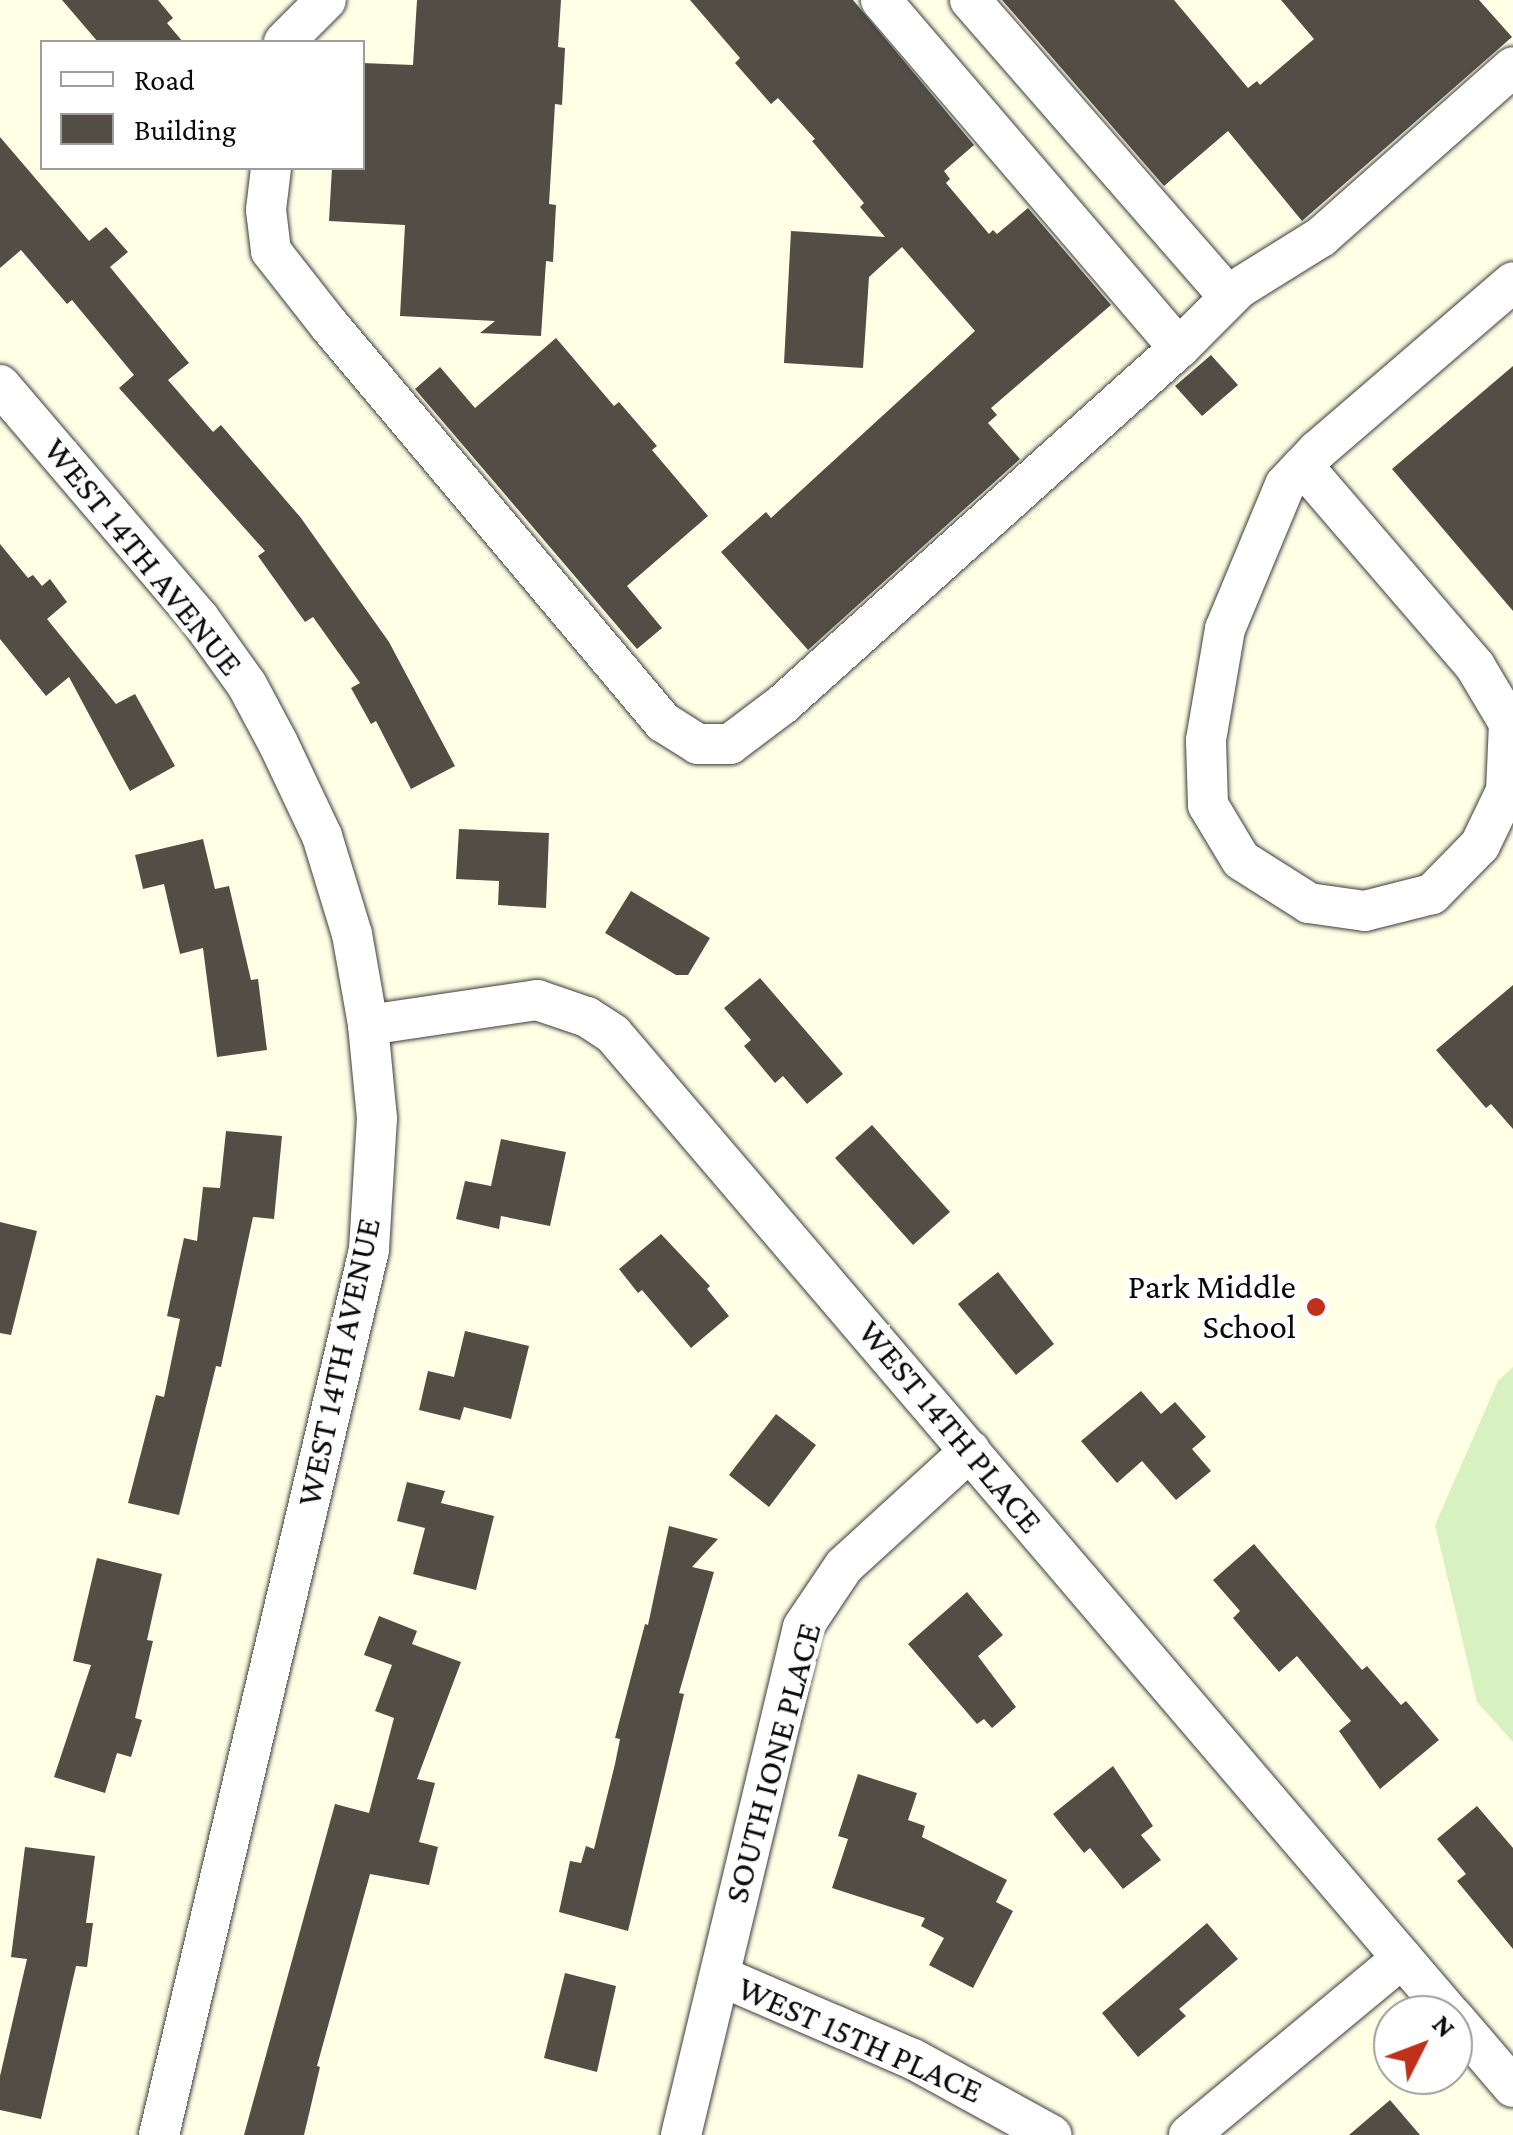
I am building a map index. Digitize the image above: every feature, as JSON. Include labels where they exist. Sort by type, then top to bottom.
[{"type":"street","points":[[881,0],[1180,348]]},
{"type":"street","points":[[970,0],[1229,297]]},
{"type":"street","points":[[286,40],[318,2]]},
{"type":"street","points":[[271,170],[266,210],[271,251],[663,722],[698,744],[730,744],[783,704],[1180,348],[1229,297],[1321,237],[1513,67]]},
{"type":"street","points":[[1302,466],[1475,666],[1508,723],[1506,791],[1480,846],[1432,894],[1365,912],[1309,903],[1240,860],[1208,806],[1206,740],[1225,630],[1285,485],[1302,466],[1513,282]]},
{"type":"street","name":"WEST 14TH AVENUE","points":[[0,385],[199,618],[248,685],[322,836],[352,934],[368,1025],[377,1118],[369,1250],[159,2135]]},
{"type":"street","name":"WEST 14TH PLACE","points":[[368,1025],[537,1000],[587,1016],[613,1034],[1434,1995]]},
{"type":"street","name":"SOUTH IONE PLACE","points":[[680,2135],[803,1627],[844,1566],[970,1451]]},
{"type":"street","points":[[1189,2135],[1402,1958]]},
{"type":"street","name":"WEST 15TH PLACE","points":[[720,1976],[913,2059],[1052,2135]]},
{"type":"street","name":"WEST 14TH PLACE","points":[[1473,2040],[1513,2087]]},
{"type":"green space","points":[[1513,1367],[1513,1742],[1477,1702],[1435,1525],[1498,1381]]},
{"type":"building","points":[[62,0],[158,0],[173,18],[167,23],[181,40],[96,40]]},
{"type":"building","points":[[417,0],[561,0],[558,47],[565,48],[562,105],[555,104],[549,204],[556,205],[553,262],[546,261],[541,336],[480,333],[495,321],[400,316],[405,225],[329,221],[332,170],[365,170],[365,63],[413,65]]},
{"type":"building","points":[[690,0],[853,0],[974,145],[944,171],[950,179],[946,183],[989,234],[993,230],[997,234],[1028,208],[1111,305],[991,408],[997,415],[988,423],[1020,459],[808,650],[721,552],[766,512],[771,518],[975,331],[902,247],[869,277],[863,368],[784,363],[791,231],[885,237],[860,207],[864,203],[812,141],[815,139],[778,98],[771,104],[735,63],[740,58]]},
{"type":"building","points":[[1002,0],[1174,0],[1248,88],[1257,81],[1260,85],[1314,39],[1281,0],[1479,0],[1512,37],[1302,221],[1228,131],[1164,186]]},
{"type":"building","points":[[0,137],[89,241],[106,227],[128,252],[110,267],[189,363],[168,380],[213,432],[221,425],[301,518],[389,642],[455,766],[411,789],[376,721],[371,724],[351,688],[360,683],[313,617],[305,622],[258,556],[265,551],[119,388],[134,375],[72,300],[67,304],[21,250],[0,268]]},
{"type":"building","points":[[556,338],[614,406],[619,402],[657,446],[652,450],[708,516],[627,586],[662,628],[637,649],[415,389],[440,367],[475,408]]},
{"type":"building","points":[[1211,355],[1238,385],[1202,416],[1175,386]]},
{"type":"building","points":[[1513,366],[1513,611],[1392,469]]},
{"type":"building","points":[[0,544],[28,578],[33,575],[42,586],[50,579],[67,602],[47,619],[116,704],[135,694],[175,766],[130,791],[69,677],[46,696],[0,639]]},
{"type":"building","points":[[459,829],[549,833],[546,908],[498,905],[499,881],[456,879]]},
{"type":"building","points":[[203,839],[215,889],[229,886],[251,980],[258,979],[267,1050],[217,1057],[203,948],[180,954],[164,884],[143,889],[135,855]]},
{"type":"building","points":[[631,891],[710,938],[688,975],[676,975],[605,933]]},
{"type":"building","points":[[760,978],[843,1074],[807,1104],[783,1076],[775,1083],[744,1046],[751,1040],[724,1008]]},
{"type":"building","points":[[1513,985],[1513,1129],[1491,1104],[1486,1108],[1436,1050]]},
{"type":"building","points":[[872,1125],[950,1212],[913,1245],[835,1158]]},
{"type":"building","points":[[226,1131],[282,1136],[274,1219],[253,1217],[221,1367],[216,1366],[179,1515],[128,1503],[156,1395],[164,1397],[180,1319],[167,1316],[184,1238],[197,1241],[203,1187],[220,1188]]},
{"type":"building","points":[[501,1139],[566,1152],[550,1226],[501,1216],[499,1229],[456,1219],[465,1181],[491,1186]]},
{"type":"building","points":[[0,1222],[37,1231],[11,1335],[0,1333]]},
{"type":"building","points":[[661,1234],[710,1286],[707,1289],[729,1316],[691,1348],[619,1269]]},
{"type":"building","points":[[998,1272],[1054,1344],[1016,1375],[958,1304]]},
{"type":"building","points":[[465,1331],[529,1346],[511,1419],[464,1407],[460,1420],[419,1410],[428,1371],[454,1377]]},
{"type":"building","points":[[1141,1391],[1161,1414],[1175,1402],[1206,1437],[1192,1449],[1211,1471],[1176,1500],[1142,1461],[1117,1483],[1081,1441]]},
{"type":"building","points":[[776,1414],[816,1445],[769,1507],[729,1475]]},
{"type":"building","points":[[407,1482],[445,1491],[441,1503],[494,1516],[476,1590],[413,1574],[425,1528],[397,1521]]},
{"type":"building","points":[[669,1526],[718,1539],[692,1567],[714,1572],[679,1693],[684,1694],[628,1931],[559,1912],[570,1861],[581,1863],[586,1846],[594,1849],[620,1739],[615,1738],[645,1624],[648,1625]]},
{"type":"building","points":[[1254,1544],[1362,1670],[1367,1666],[1401,1705],[1406,1701],[1439,1740],[1380,1789],[1339,1731],[1351,1721],[1297,1656],[1279,1672],[1233,1618],[1240,1611],[1213,1580]]},
{"type":"building","points":[[97,1558],[162,1574],[147,1640],[153,1641],[135,1718],[142,1720],[131,1757],[117,1753],[105,1793],[54,1777],[91,1665],[73,1661]]},
{"type":"building","points":[[967,1592],[1003,1635],[978,1656],[1016,1707],[992,1728],[984,1719],[977,1724],[908,1644]]},
{"type":"building","points":[[379,1616],[417,1631],[412,1644],[461,1662],[417,1779],[435,1783],[419,1842],[438,1847],[429,1885],[370,1874],[317,2066],[320,2067],[304,2135],[244,2135],[335,1804],[369,1813],[394,1718],[375,1711],[392,1665],[364,1655]]},
{"type":"building","points":[[1113,1766],[1153,1826],[1141,1835],[1161,1860],[1123,1889],[1090,1848],[1084,1853],[1053,1814]]},
{"type":"building","points":[[858,1774],[917,1793],[908,1820],[925,1826],[922,1837],[1007,1880],[996,1902],[1013,1911],[973,1988],[929,1965],[944,1938],[921,1926],[925,1918],[832,1888],[848,1839],[838,1836]]},
{"type":"building","points":[[1477,1806],[1513,1848],[1513,1949],[1457,1881],[1466,1874],[1437,1839]]},
{"type":"building","points":[[25,1847],[95,1856],[86,1923],[93,1923],[87,1967],[76,1966],[41,2119],[0,2110],[0,2076],[27,1959],[11,1957]]},
{"type":"building","points":[[1207,1923],[1238,1959],[1179,2009],[1186,2016],[1138,2057],[1102,2013]]},
{"type":"building","points":[[565,1973],[616,1986],[597,2072],[544,2058]]},
{"type":"building","points":[[1390,2100],[1420,2135],[1349,2135]]},
{"type":"place","name":"Park Middle School","points":[[1316,1307]]}]
